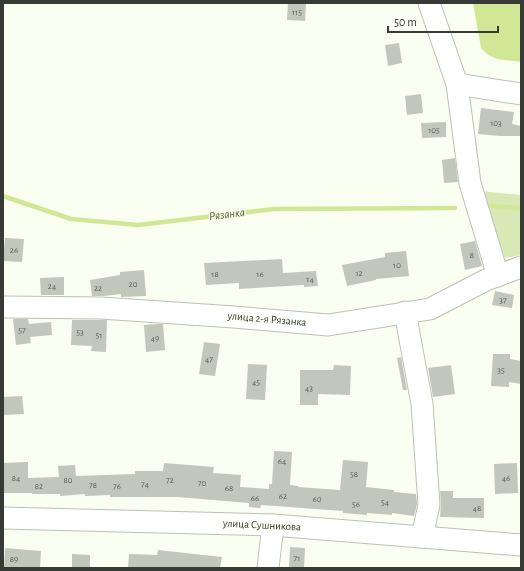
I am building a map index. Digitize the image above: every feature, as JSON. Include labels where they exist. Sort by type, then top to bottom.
[{"type":"street","points":[[429,3],[457,84],[470,183],[498,276]]},
{"type":"street","points":[[457,84],[521,94]]},
{"type":"street","name":"улица 2-я Рязанка","points":[[3,307],[101,308],[234,316],[328,325],[430,309],[486,280],[521,267]]},
{"type":"street","points":[[406,312],[423,412],[429,505],[422,537]]},
{"type":"street","name":"улица Сушникова","points":[[3,518],[273,524],[521,545]]},
{"type":"street","points":[[268,568],[273,524]]},
{"type":"shaded area","points":[[473,3],[521,3],[521,62],[494,58],[481,48]]},
{"type":"shaded area","points":[[480,191],[521,195],[521,255],[505,258]]},
{"type":"building","points":[[288,3],[306,3],[305,21],[287,20]]},
{"type":"building","points":[[399,43],[402,63],[388,66],[385,45]]},
{"type":"building","points":[[421,94],[423,113],[407,115],[405,96]]},
{"type":"building","points":[[481,108],[514,112],[512,124],[521,126],[521,136],[478,134]]},
{"type":"building","points":[[446,122],[446,137],[422,138],[421,123]]},
{"type":"building","points":[[455,158],[458,182],[444,183],[442,160]]},
{"type":"building","points":[[5,238],[24,239],[22,262],[3,261]]},
{"type":"building","points":[[475,241],[482,266],[465,270],[460,244]]},
{"type":"building","points":[[406,251],[409,276],[376,279],[347,286],[342,265],[385,257],[385,253]]},
{"type":"building","points":[[282,259],[283,273],[316,271],[318,286],[304,287],[304,285],[239,289],[239,283],[206,285],[204,263]]},
{"type":"building","points":[[144,270],[146,296],[121,297],[121,294],[92,296],[90,280],[120,275],[120,272]]},
{"type":"building","points":[[64,277],[64,295],[41,295],[40,278]]},
{"type":"building","points":[[495,291],[514,295],[512,308],[492,305]]},
{"type":"building","points":[[13,319],[28,319],[29,324],[51,322],[52,335],[30,337],[31,343],[16,345]]},
{"type":"building","points":[[72,320],[107,320],[106,352],[91,351],[92,346],[71,345]]},
{"type":"building","points":[[163,324],[165,350],[146,352],[144,325]]},
{"type":"building","points":[[204,342],[220,344],[215,376],[199,374]]},
{"type":"building","points":[[493,354],[510,354],[510,359],[521,361],[521,384],[509,382],[509,387],[491,386]]},
{"type":"building","points":[[401,357],[407,390],[403,390],[397,358]]},
{"type":"building","points":[[248,364],[267,365],[265,400],[246,399]]},
{"type":"building","points":[[334,365],[351,366],[350,395],[318,394],[318,405],[300,405],[300,370],[333,370]]},
{"type":"building","points":[[451,365],[455,394],[433,397],[428,368]]},
{"type":"building","points":[[22,396],[24,414],[3,415],[3,397]]},
{"type":"building","points":[[274,451],[292,452],[290,485],[298,487],[340,490],[343,460],[368,462],[366,487],[416,494],[417,504],[414,516],[392,513],[392,515],[367,513],[367,515],[343,513],[343,511],[261,505],[260,508],[249,507],[249,503],[177,497],[110,497],[110,495],[85,496],[85,494],[60,496],[60,494],[3,493],[3,463],[28,462],[28,478],[59,477],[58,466],[75,465],[76,476],[135,474],[135,471],[163,471],[164,463],[214,467],[213,473],[241,475],[240,487],[269,489],[269,484],[272,484]]},
{"type":"building","points":[[517,463],[518,493],[495,494],[494,464]]},
{"type":"building","points":[[440,491],[453,491],[453,498],[484,498],[484,518],[440,517]]},
{"type":"building","points":[[290,547],[305,548],[304,568],[289,568]]},
{"type":"building","points":[[5,548],[41,551],[40,568],[4,568]]},
{"type":"building","points":[[158,550],[222,557],[220,568],[128,568],[129,554],[157,555]]},
{"type":"building","points":[[72,554],[90,555],[90,568],[72,568]]},
{"type":"waterway","name":"Рязанка","points":[[3,196],[71,219],[138,225],[274,209],[455,208]]},
{"type":"waterway","name":"Рязанка","points":[[491,206],[521,208]]}]
